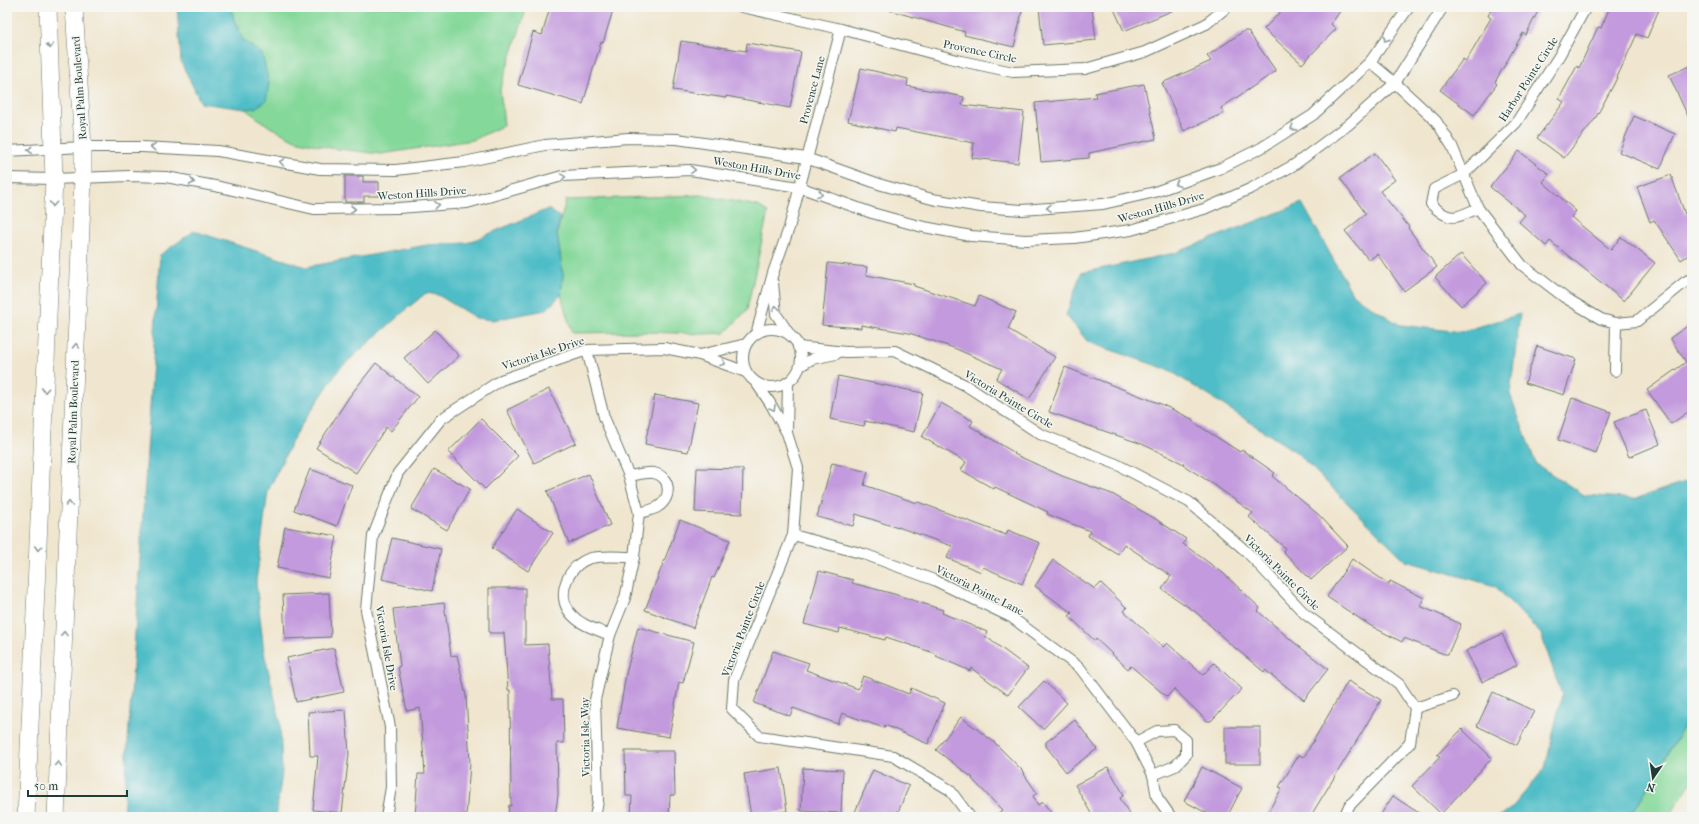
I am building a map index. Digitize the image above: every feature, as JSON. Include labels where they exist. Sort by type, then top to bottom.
[{"type":"main road","points":[[26,817],[54,179],[48,7]]},
{"type":"main road","name":"Royal Palm Boulevard","points":[[56,817],[83,179],[83,147],[74,7]]},
{"type":"street","name":"Provence Circle","points":[[742,7],[841,29],[961,61],[1013,72],[1085,69],[1146,52],[1206,24],[1227,7]]},
{"type":"street","name":"Weston Hills Drive","points":[[7,151],[83,147],[142,147],[218,150],[320,168],[396,170],[464,162],[545,145],[628,138],[677,139],[806,158],[882,185],[932,199],[981,207],[1022,210],[1103,204],[1155,192],[1221,168],[1261,148],[1313,115],[1370,62],[1409,7]]},
{"type":"street","name":"Weston Hills Drive","points":[[7,178],[83,179],[129,176],[166,177],[220,187],[314,209],[398,208],[467,203],[562,176],[690,170],[799,187],[872,213],[918,226],[971,236],[1026,240],[1074,238],[1131,230],[1204,208],[1252,188],[1294,165],[1348,125],[1395,83],[1443,7]]},
{"type":"street","name":"Harbor Pointe Circle","points":[[1478,208],[1456,218],[1441,214],[1431,204],[1434,189],[1464,174],[1516,123],[1559,56],[1586,7]]},
{"type":"street","name":"Provence Lane","points":[[756,334],[773,273],[789,228],[806,158],[841,29]]},
{"type":"street","points":[[1370,62],[1436,121],[1452,146],[1478,208],[1522,265],[1564,297],[1601,319],[1616,323],[1636,321],[1692,278]]},
{"type":"street","points":[[773,273],[776,314],[792,338],[798,347],[800,366],[797,373],[788,382],[777,387],[757,384],[746,372],[742,358],[746,344],[756,334],[770,329],[783,332],[792,338]]},
{"type":"street","points":[[1615,370],[1616,323]]},
{"type":"street","name":"Victoria Isle Drive","points":[[700,355],[746,344]]},
{"type":"street","name":"Victoria Pointe Circle","points":[[798,347],[846,352],[895,351],[965,384],[1040,434],[1116,464],[1189,502],[1247,552],[1305,614],[1399,684],[1415,708]]},
{"type":"street","name":"Victoria Isle Drive","points":[[386,817],[391,787],[390,727],[366,610],[373,536],[398,474],[441,419],[501,380],[587,350],[664,348],[700,355],[746,372]]},
{"type":"street","name":"Victoria Isle Way","points":[[587,350],[604,417],[629,476],[639,513],[634,557],[625,598],[610,635],[595,700],[598,801],[595,817]]},
{"type":"street","name":"Victoria Pointe Circle","points":[[800,366],[812,359],[846,352]]},
{"type":"street","name":"Victoria Pointe Circle","points":[[787,434],[788,382]]},
{"type":"street","name":"Victoria Pointe Circle","points":[[757,384],[770,403],[787,434],[798,468],[793,534],[734,680],[732,709],[759,736],[893,756],[950,790],[970,817]]},
{"type":"street","points":[[629,476],[644,473],[654,474],[663,478],[668,485],[668,493],[665,501],[657,508],[639,513]]},
{"type":"street","name":"Victoria Pointe Lane","points":[[793,534],[864,554],[934,580],[1011,617],[1080,668],[1136,742],[1153,775],[1157,797],[1171,817]]},
{"type":"street","points":[[610,635],[580,624],[570,614],[565,602],[564,589],[567,576],[576,566],[589,559],[606,556],[634,557]]},
{"type":"street","points":[[1344,817],[1349,806],[1410,743],[1415,708],[1453,696]]},
{"type":"street","points":[[1136,742],[1157,731],[1174,730],[1186,740],[1186,755],[1175,766],[1153,775]]},
{"type":"green space","points":[[231,7],[527,7],[500,89],[504,125],[473,140],[381,154],[330,148],[295,140],[270,127],[245,109],[255,108],[262,54],[243,40],[234,20]]},
{"type":"green space","points":[[701,195],[758,206],[768,212],[747,310],[725,333],[572,333],[561,295],[563,275],[557,233],[566,200]]},
{"type":"green space","points":[[1692,713],[1692,781],[1669,817],[1630,817]]},
{"type":"water","points":[[177,7],[231,7],[234,20],[243,40],[262,54],[269,83],[266,101],[255,108],[245,109],[201,103],[181,62]]},
{"type":"water","points":[[1302,203],[1353,295],[1400,325],[1461,332],[1520,314],[1510,394],[1536,464],[1584,495],[1635,499],[1685,482],[1692,477],[1692,713],[1630,817],[1497,817],[1510,810],[1545,768],[1562,695],[1541,634],[1495,586],[1406,561],[1296,452],[1169,370],[1088,342],[1066,315],[1081,273],[1175,253]]},
{"type":"water","points":[[548,209],[560,217],[557,233],[563,275],[561,295],[546,310],[492,320],[476,318],[438,295],[426,293],[340,368],[296,433],[268,491],[256,582],[264,652],[280,721],[282,772],[276,817],[123,817],[160,255],[194,231],[306,267],[427,245],[467,243]]},
{"type":"building","points":[[550,7],[614,7],[603,43],[601,42],[583,104],[518,85],[533,32],[542,35]]},
{"type":"building","points":[[889,7],[1023,7],[1014,47],[964,35],[965,32],[889,10]]},
{"type":"building","points":[[1039,7],[1092,7],[1096,40],[1043,45]]},
{"type":"building","points":[[1113,7],[1181,7],[1124,31]]},
{"type":"building","points":[[1285,7],[1343,7],[1331,24],[1336,29],[1302,64],[1264,29]]},
{"type":"building","points":[[1492,7],[1540,7],[1526,35],[1523,33],[1495,82],[1497,84],[1474,115],[1440,90],[1463,59],[1466,61],[1491,18],[1488,16]]},
{"type":"building","points":[[1610,7],[1660,7],[1647,38],[1637,34],[1614,84],[1595,119],[1564,158],[1537,138],[1564,102],[1559,99],[1577,66],[1579,68],[1598,27],[1601,28]]},
{"type":"building","points":[[1244,31],[1248,31],[1276,71],[1221,108],[1224,113],[1184,131],[1162,83],[1211,61],[1207,56]]},
{"type":"building","points":[[681,41],[746,51],[747,43],[801,52],[790,108],[726,96],[726,98],[673,90]]},
{"type":"building","points":[[1692,65],[1692,125],[1669,75]]},
{"type":"building","points":[[861,68],[908,79],[907,86],[964,97],[962,105],[1024,112],[1018,163],[972,158],[974,143],[896,128],[895,132],[848,121]]},
{"type":"building","points":[[1144,84],[1156,139],[1089,153],[1089,158],[1041,162],[1035,103],[1096,97],[1095,93]]},
{"type":"building","points":[[1634,116],[1675,134],[1660,169],[1619,152]]},
{"type":"building","points":[[1519,151],[1549,174],[1543,182],[1576,211],[1571,217],[1611,250],[1621,237],[1655,263],[1624,301],[1550,241],[1546,246],[1519,222],[1525,215],[1490,187]]},
{"type":"building","points":[[1375,153],[1395,180],[1380,191],[1409,227],[1408,228],[1437,267],[1404,291],[1377,254],[1369,260],[1345,231],[1366,214],[1340,178]]},
{"type":"building","points":[[1671,175],[1685,214],[1692,209],[1692,253],[1681,260],[1654,220],[1650,222],[1637,187]]},
{"type":"building","points":[[345,176],[363,176],[363,182],[379,182],[379,196],[364,196],[364,202],[345,202]]},
{"type":"building","points":[[1461,254],[1487,283],[1461,306],[1435,277]]},
{"type":"building","points":[[828,263],[867,267],[866,275],[914,284],[914,286],[975,306],[979,296],[1016,312],[1008,329],[1055,357],[1029,399],[996,379],[1002,369],[954,348],[909,333],[861,325],[861,328],[822,325]]},
{"type":"building","points":[[1692,323],[1692,409],[1671,424],[1647,390],[1686,362],[1670,338]]},
{"type":"building","points":[[435,330],[459,356],[428,384],[404,358]]},
{"type":"building","points":[[1537,346],[1576,359],[1564,395],[1525,383]]},
{"type":"building","points":[[376,363],[418,397],[391,431],[386,427],[356,473],[316,448],[349,397]]},
{"type":"building","points":[[1065,367],[1161,404],[1194,420],[1193,422],[1240,452],[1242,450],[1275,473],[1272,476],[1319,515],[1348,546],[1311,580],[1283,551],[1285,548],[1249,517],[1253,513],[1213,484],[1183,465],[1184,464],[1142,444],[1049,412]]},
{"type":"building","points":[[838,376],[923,393],[914,432],[865,421],[864,426],[830,419]]},
{"type":"building","points":[[549,389],[576,443],[534,463],[507,410]]},
{"type":"building","points":[[655,395],[698,403],[688,452],[645,444]]},
{"type":"building","points":[[1572,398],[1611,412],[1596,453],[1558,440]]},
{"type":"building","points":[[941,403],[973,421],[970,426],[1015,453],[1014,454],[1062,476],[1112,494],[1154,518],[1186,539],[1183,544],[1223,573],[1260,608],[1258,611],[1291,640],[1328,669],[1304,700],[1265,670],[1264,672],[1228,642],[1197,613],[1162,589],[1171,576],[1124,544],[1118,554],[1088,536],[1090,531],[1047,514],[1048,512],[995,487],[994,489],[961,470],[966,462],[922,437]]},
{"type":"building","points":[[1646,410],[1660,444],[1629,457],[1614,422]]},
{"type":"building","points":[[481,419],[518,456],[485,489],[448,452]]},
{"type":"building","points":[[832,463],[868,472],[864,485],[917,503],[918,502],[1006,535],[1008,530],[1040,543],[1022,584],[983,567],[981,572],[947,558],[952,546],[898,527],[856,514],[853,526],[817,517]]},
{"type":"building","points":[[697,468],[743,469],[742,514],[695,512]]},
{"type":"building","points":[[310,469],[352,485],[337,526],[294,510]]},
{"type":"building","points":[[434,469],[470,489],[447,530],[411,509]]},
{"type":"building","points":[[589,474],[610,525],[569,543],[547,491]]},
{"type":"building","points":[[517,509],[553,533],[528,571],[492,548]]},
{"type":"building","points":[[680,520],[730,540],[714,578],[712,577],[693,628],[645,610]]},
{"type":"building","points":[[285,527],[337,536],[329,578],[277,568]]},
{"type":"building","points":[[392,538],[441,549],[432,591],[382,579]]},
{"type":"building","points":[[1352,559],[1389,584],[1390,581],[1424,598],[1420,606],[1461,624],[1448,654],[1444,654],[1404,638],[1402,642],[1371,626],[1327,597]]},
{"type":"building","points":[[1053,560],[1095,589],[1101,583],[1127,608],[1124,611],[1163,647],[1167,643],[1203,675],[1214,663],[1242,689],[1211,721],[1207,721],[1174,689],[1167,697],[1131,666],[1128,669],[1096,639],[1095,641],[1069,616],[1072,613],[1035,586]]},
{"type":"building","points":[[819,571],[853,580],[852,583],[894,594],[943,610],[942,613],[987,632],[985,636],[1028,668],[1008,695],[971,668],[970,671],[936,656],[937,654],[886,637],[885,640],[840,628],[839,633],[804,624]]},
{"type":"building","points":[[489,588],[525,588],[525,645],[548,644],[552,699],[563,699],[564,743],[557,743],[558,795],[555,817],[508,817],[509,805],[511,806],[510,690],[508,690],[504,633],[489,633]]},
{"type":"building","points":[[329,593],[331,637],[285,639],[283,595]]},
{"type":"building","points":[[444,603],[451,656],[457,655],[466,696],[470,763],[466,817],[415,817],[418,774],[425,774],[420,708],[407,711],[398,667],[400,666],[393,609]]},
{"type":"building","points":[[638,627],[694,642],[683,683],[679,682],[669,737],[617,728],[626,674]]},
{"type":"building","points":[[1502,634],[1517,665],[1482,682],[1466,651]]},
{"type":"building","points":[[334,648],[344,692],[296,702],[287,658]]},
{"type":"building","points":[[773,651],[809,663],[806,670],[858,689],[863,676],[909,694],[911,688],[945,703],[928,744],[885,725],[884,728],[842,713],[838,724],[793,708],[790,716],[754,703]]},
{"type":"building","points":[[1044,681],[1067,703],[1043,729],[1019,707]]},
{"type":"building","points":[[1348,681],[1381,700],[1362,732],[1310,817],[1265,817],[1282,788],[1279,787],[1299,755],[1304,757]]},
{"type":"building","points":[[1493,692],[1534,711],[1517,745],[1477,726]]},
{"type":"building","points":[[346,710],[349,754],[342,813],[313,810],[318,756],[310,756],[308,712]]},
{"type":"building","points":[[961,717],[994,742],[1025,773],[1024,774],[1037,793],[1033,796],[1038,805],[1043,802],[1054,817],[993,817],[1002,810],[972,779],[973,778],[936,750]]},
{"type":"building","points":[[1075,720],[1097,749],[1066,772],[1046,746],[1046,742]]},
{"type":"building","points":[[1225,727],[1260,727],[1260,764],[1225,764]]},
{"type":"building","points":[[1462,729],[1492,758],[1441,814],[1412,786],[1440,757],[1437,755]]},
{"type":"building","points":[[625,751],[674,751],[675,795],[670,795],[669,817],[631,817],[632,796],[626,796]]},
{"type":"building","points":[[1108,767],[1124,795],[1120,798],[1131,817],[1093,817],[1075,785]]},
{"type":"building","points":[[1202,767],[1242,788],[1227,817],[1214,817],[1184,801]]},
{"type":"building","points":[[781,768],[787,811],[751,816],[744,774]]},
{"type":"building","points":[[803,768],[843,770],[841,813],[801,811]]},
{"type":"building","points":[[873,770],[909,786],[896,817],[866,817],[855,812]]},
{"type":"building","points":[[1393,796],[1425,817],[1379,817]]}]
